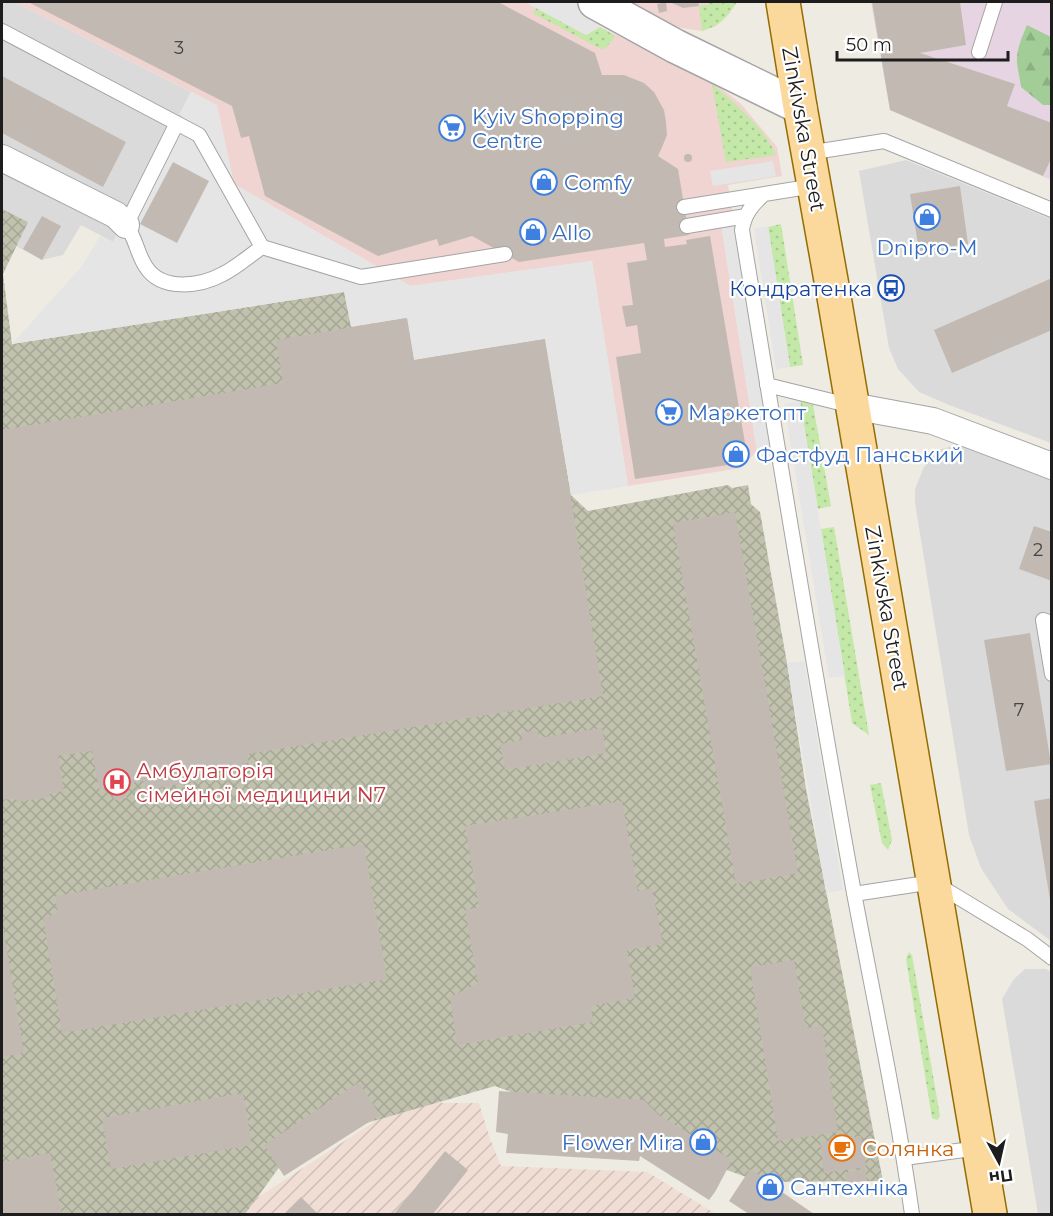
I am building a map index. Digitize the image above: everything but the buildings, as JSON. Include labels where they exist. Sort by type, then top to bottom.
[{"type":"main road","name":"Zinkivska Street","points":[[783,2],[990,1215]]},
{"type":"street","points":[[595,2],[675,46],[800,107]]},
{"type":"street","points":[[2,158],[116,215],[126,225]]},
{"type":"street","points":[[852,406],[933,421],[1052,466]]},
{"type":"lane","points":[[979,52],[995,2]]},
{"type":"lane","points":[[2,32],[199,135],[261,247],[361,277],[505,254]]},
{"type":"lane","points":[[177,123],[126,225],[135,240],[145,267],[161,281],[194,283],[221,276],[261,247]]},
{"type":"lane","points":[[808,153],[884,141],[1052,210]]},
{"type":"lane","points":[[684,207],[814,186]]},
{"type":"lane","points":[[764,194],[746,216],[742,230],[792,538],[854,894],[904,1158],[912,1215]]},
{"type":"lane","points":[[687,226],[746,216]]},
{"type":"lane","points":[[767,385],[852,406]]},
{"type":"lane","points":[[1052,622],[1043,620],[1052,674]]},
{"type":"lane","points":[[854,894],[933,882],[1027,939],[1052,958]]},
{"type":"lane","points":[[904,1158],[979,1148]]},
{"type":"shaded area","points":[[2,2],[15,2],[191,92],[113,242],[81,225],[63,255],[42,260],[16,246],[27,222],[2,209]]},
{"type":"shaded area","points":[[15,2],[525,2],[586,35],[600,27],[713,82],[741,104],[777,147],[782,176],[728,185],[734,221],[721,224],[757,451],[741,468],[628,486],[592,261],[411,286],[234,184],[217,105]]},
{"type":"shaded area","points":[[525,2],[595,2],[610,10],[600,27],[586,35]]},
{"type":"shaded area","points":[[619,2],[737,2],[729,14],[716,26],[702,31],[668,26]]},
{"type":"shaded area","points":[[871,2],[1051,2],[1051,180],[890,110]]},
{"type":"shaded area","points":[[191,92],[217,105],[234,184],[411,286],[592,261],[628,486],[571,495],[544,339],[414,360],[407,318],[351,327],[344,292],[12,344],[82,266],[100,236],[113,242]]},
{"type":"shaded area","points":[[906,160],[1051,219],[1051,443],[919,392],[898,369],[889,348],[859,171]]},
{"type":"shaded area","points":[[773,161],[776,176],[713,186],[710,171]]},
{"type":"shaded area","points":[[2,209],[28,222],[3,274],[12,344],[344,292],[407,318],[414,360],[545,339],[571,495],[588,511],[728,485],[732,488],[748,485],[751,504],[760,512],[787,663],[806,789],[883,1181],[760,1182],[495,1086],[297,1143],[245,1214],[2,1214]]},
{"type":"shaded area","points":[[734,221],[771,448],[757,451],[721,223]]},
{"type":"shaded area","points":[[768,226],[790,367],[776,369],[754,229]]},
{"type":"shaded area","points":[[800,401],[845,676],[829,678],[784,404]]},
{"type":"shaded area","points":[[956,445],[974,448],[1051,478],[1051,941],[1008,909],[981,868],[969,835],[915,503],[915,489],[924,467],[938,450]]},
{"type":"shaded area","points":[[804,661],[843,890],[826,893],[787,663]]},
{"type":"shaded area","points":[[1025,969],[1046,969],[1051,972],[1051,1214],[1038,1214],[1002,999],[1014,979]]},
{"type":"shaded area","points":[[403,1103],[479,1103],[501,1166],[647,1172],[716,1214],[232,1214]]},
{"type":"green space","points":[[708,2],[737,2],[722,20],[702,31],[699,6],[709,5]]},
{"type":"green space","points":[[536,8],[586,35],[600,27],[615,36],[606,48],[601,49],[533,13]]},
{"type":"green space","points":[[1027,25],[1051,37],[1051,105],[1043,105],[1021,87],[1017,58]]},
{"type":"green space","points":[[712,84],[757,126],[776,155],[726,162]]},
{"type":"green space","points":[[781,224],[803,365],[790,367],[768,227]]},
{"type":"green space","points":[[800,401],[813,405],[831,506],[818,509]]},
{"type":"green space","points":[[834,527],[869,735],[852,723],[821,529]]},
{"type":"green space","points":[[881,783],[892,840],[888,850],[882,843],[870,785]]},
{"type":"green space","points":[[909,952],[912,955],[940,1116],[937,1120],[932,1118],[906,959]]},
{"type":"place","name":"Kyiv Shopping Centre","points":[[452,128]]},
{"type":"place","name":"Comfy","points":[[544,182]]},
{"type":"place","name":"Dnipro-M","points":[[927,217]]},
{"type":"place","name":"Allo","points":[[533,232]]},
{"type":"place","name":"Кондратенка","points":[[891,288]]},
{"type":"place","name":"Маркетопт","points":[[669,412]]},
{"type":"place","name":"Фастфуд Панський","points":[[736,454]]},
{"type":"place","name":"Амбулаторія сімейної медицини N7","points":[[117,782]]},
{"type":"place","name":"Flower Mira","points":[[703,1142]]},
{"type":"place","name":"Солянка","points":[[842,1148]]},
{"type":"place","name":"Сантехніка","points":[[770,1187]]}]
